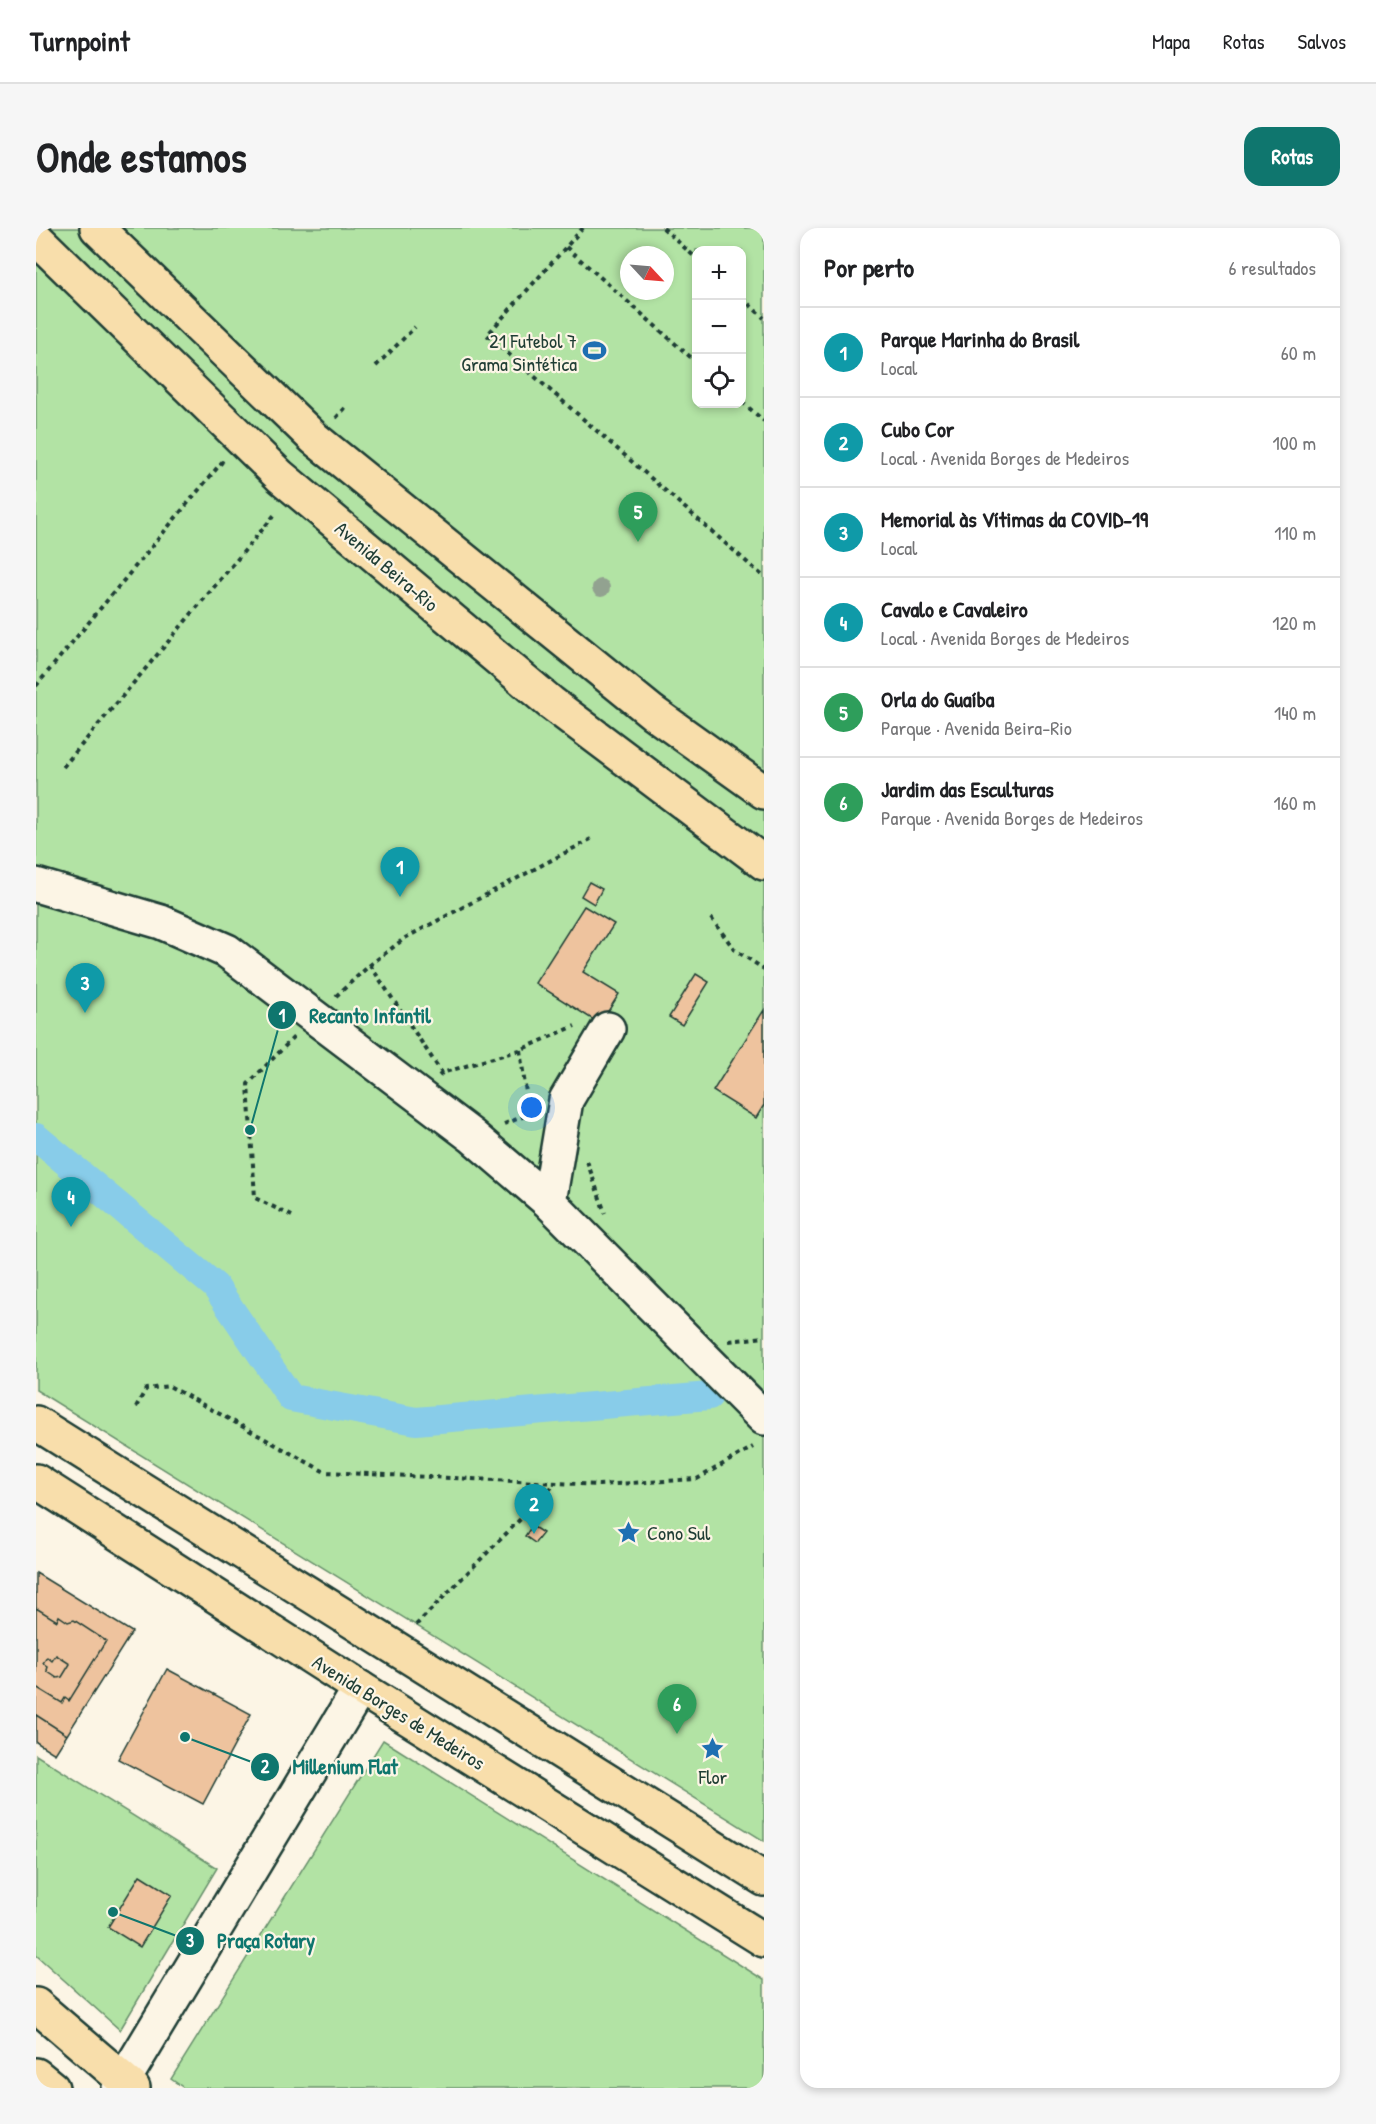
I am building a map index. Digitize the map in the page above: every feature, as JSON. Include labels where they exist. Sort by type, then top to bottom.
[{"type":"main road","points":[[97,228],[315,439],[652,712],[764,792]]},
{"type":"main road","name":"Avenida Beira-Rio","points":[[36,238],[280,476],[551,703],[764,863]]},
{"type":"main road","points":[[36,1423],[764,1879]]},
{"type":"main road","name":"Avenida Borges de Medeiros","points":[[36,1481],[360,1688],[764,1940]]},
{"type":"main road","points":[[36,2005],[125,2086]]},
{"type":"main road","points":[[36,2075],[52,2088]]},
{"type":"street","points":[[36,885],[161,921],[227,951],[422,1098],[472,1136],[549,1202],[759,1432]]},
{"type":"street","points":[[549,1202],[566,1100],[593,1027]]},
{"type":"street","points":[[125,2086],[360,1688]]},
{"type":"path","points":[[583,228],[488,335],[764,577]]},
{"type":"path","points":[[663,228],[692,254]]},
{"type":"path","points":[[566,247],[692,358]]},
{"type":"path","points":[[743,300],[764,318]]},
{"type":"path","points":[[376,366],[415,327]]},
{"type":"path","points":[[746,406],[764,422]]},
{"type":"path","points":[[36,686],[222,462],[231,470]]},
{"type":"path","points":[[63,767],[278,511],[271,505]]},
{"type":"path","points":[[291,1216],[255,1198],[248,1084],[314,1017],[370,965],[405,938],[591,839]]},
{"type":"path","points":[[711,918],[735,950],[764,969]]},
{"type":"path","points":[[370,965],[442,1073]]},
{"type":"path","points":[[422,1098],[442,1073],[593,1027]]},
{"type":"path","points":[[520,1050],[529,1114]]},
{"type":"path","points":[[585,1155],[607,1219]]},
{"type":"path","points":[[136,1407],[146,1389],[169,1386],[325,1472],[599,1485],[697,1479],[759,1432]]},
{"type":"path","points":[[394,1648],[556,1482]]},
{"type":"green space","points":[[36,228],[764,228],[764,1841],[36,1390]]},
{"type":"green space","points":[[383,1740],[764,1980],[764,2088],[184,2088],[171,2079]]},
{"type":"green space","points":[[36,1755],[217,1868],[120,2030],[36,1955]]},
{"type":"building","points":[[589,882],[602,889],[594,904],[581,896]]},
{"type":"building","points":[[584,906],[614,924],[583,972],[619,994],[600,1024],[535,983]]},
{"type":"building","points":[[696,974],[709,982],[682,1025],[669,1017]]},
{"type":"building","points":[[764,1010],[764,1105],[756,1118],[713,1091]]},
{"type":"building","points":[[532,1526],[543,1533],[535,1543],[525,1536]]},
{"type":"building","points":[[36,1573],[132,1632],[67,1735],[36,1715]]},
{"type":"building","points":[[36,1608],[57,1621],[59,1616],[68,1622],[74,1620],[106,1641],[69,1701],[65,1698],[62,1703],[36,1687]]},
{"type":"building","points":[[56,1655],[70,1664],[62,1677],[57,1678],[48,1672],[48,1667],[43,1663],[47,1657],[52,1661]]},
{"type":"building","points":[[167,1669],[251,1714],[203,1804],[118,1759]]},
{"type":"building","points":[[36,1715],[67,1735],[55,1754],[36,1742]]},
{"type":"building","points":[[140,1875],[172,1895],[140,1947],[108,1927]]},
{"type":"waterway","points":[[36,1137],[215,1286],[291,1398],[416,1421],[709,1396]]},
{"type":"place","name":"21 Futebol 7 Grama Sintética","points":[[595,351]]},
{"type":"place","name":"Orla do Guaíba","points":[[638,542]]},
{"type":"place","name":"Parque Marinha do Brasil","points":[[400,897]]},
{"type":"place","name":"Memorial às Vítimas da COVID-19","points":[[85,1013]]},
{"type":"place","name":"Recanto Infantil","points":[[250,1130]]},
{"type":"place","name":"Cavalo e Cavaleiro","points":[[71,1227]]},
{"type":"place","name":"Cono Sul","points":[[629,1532]]},
{"type":"place","name":"Cubo Cor","points":[[534,1534]]},
{"type":"place","name":"Jardim das Esculturas","points":[[677,1734]]},
{"type":"place","name":"Millenium Flat","points":[[185,1737]]},
{"type":"place","name":"Flor","points":[[713,1748]]},
{"type":"place","name":"Praça Rotary","points":[[113,1912]]}]
